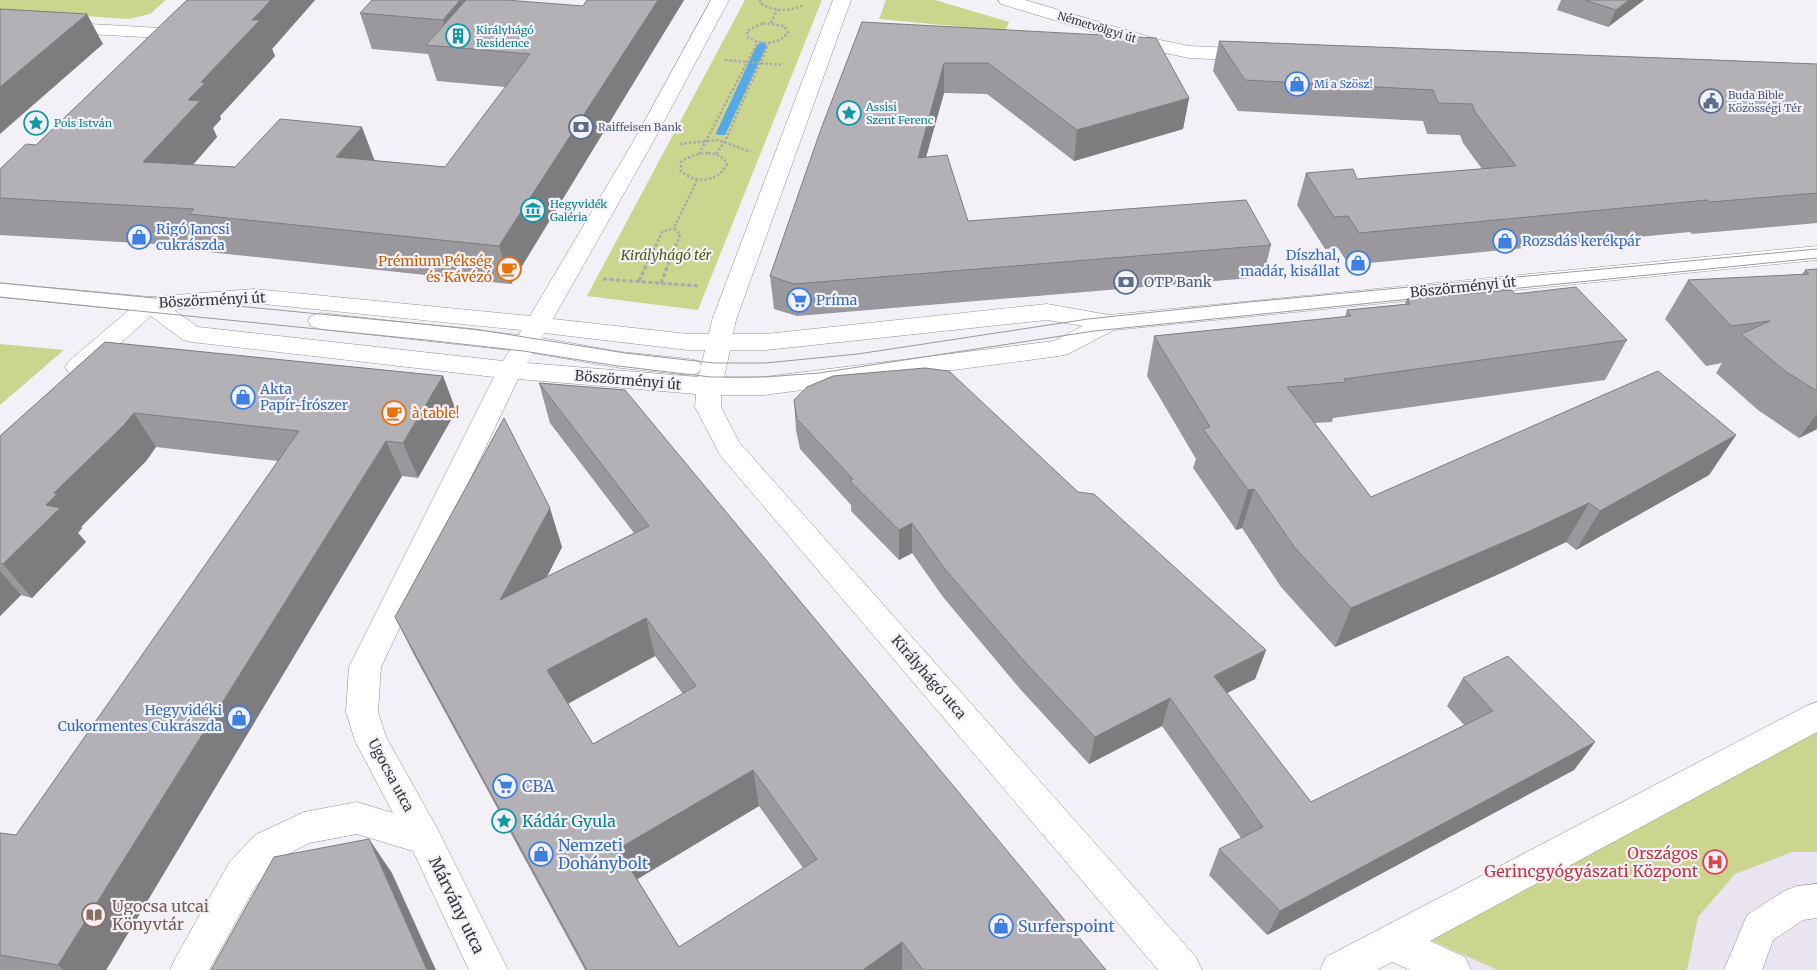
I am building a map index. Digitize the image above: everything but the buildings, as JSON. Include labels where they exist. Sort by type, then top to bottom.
[{"type":"street","points":[[58,385],[150,304],[532,335],[720,0]]},
{"type":"street","points":[[711,378],[724,320],[786,154],[819,68],[840,36],[842,0]]},
{"type":"street","name":"Németvölgyi út","points":[[1007,0],[1156,45],[1189,52],[1269,56]]},
{"type":"street","points":[[0,24],[168,26],[139,53]]},
{"type":"street","points":[[1112,49],[1189,52]]},
{"type":"street","name":"Böszörményi út","points":[[532,335],[719,343],[766,342],[1047,312],[1109,324],[1817,253]]},
{"type":"street","name":"Böszörményi út","points":[[0,290],[150,304],[192,334],[452,365],[512,370],[711,378],[774,385],[1059,348],[1109,324]]},
{"type":"street","name":"Böszörményi út","points":[[532,335],[621,360],[711,378]]},
{"type":"street","name":"Ugocsa utca","points":[[425,839],[371,741],[362,712],[365,667],[499,390],[532,335]]},
{"type":"street","name":"Királyhágó utca","points":[[711,378],[708,407],[728,448],[1183,970]]},
{"type":"street","points":[[1339,970],[1817,716]]},
{"type":"street","name":"Ugocsa utca","points":[[189,970],[242,875],[267,847],[304,828],[356,818],[425,839]]},
{"type":"street","name":"Márvány utca","points":[[425,839],[489,970]]},
{"type":"street","points":[[1743,970],[1760,928],[1797,903],[1817,901]]},
{"type":"street","points":[[1390,942],[1452,970]]},
{"type":"path","points":[[760,0],[760,3],[766,7],[777,10],[798,8],[809,0]]},
{"type":"path","points":[[771,23],[777,10]]},
{"type":"path","points":[[771,23],[784,26],[788,34],[781,40],[768,43],[748,38],[747,31],[756,25],[771,23]]},
{"type":"path","points":[[699,154],[758,42]]},
{"type":"path","points":[[716,154],[725,141],[768,43]]},
{"type":"path","points":[[689,57],[819,68]]},
{"type":"path","points":[[642,142],[682,145],[708,140],[725,141],[745,151],[786,154]]},
{"type":"path","points":[[699,154],[716,154],[726,160],[726,168],[718,176],[697,180],[684,174],[680,167],[686,159],[699,154]]},
{"type":"path","points":[[639,282],[662,232],[674,228],[697,180]]},
{"type":"path","points":[[661,284],[680,235],[674,228]]},
{"type":"path","points":[[601,278],[704,286]]},
{"type":"shaded area","name":"Országos Gerincgyógyászati Központ","points":[[1817,754],[1817,970],[1411,970]]},
{"type":"green space","points":[[0,0],[166,0],[150,14],[128,19],[0,10]]},
{"type":"green space","name":"Királyhágó tér","points":[[745,0],[822,0],[698,310],[587,296]]},
{"type":"green space","points":[[886,0],[935,0],[1009,22],[1005,31],[879,19]]},
{"type":"green space","points":[[0,344],[64,350],[0,405]]},
{"type":"green space","name":"Országos Gerincgyógyászati Központ","points":[[1817,726],[1817,852],[1792,852],[1735,874],[1698,917],[1687,970],[1498,970],[1421,936]]},
{"type":"waterway","points":[[721,133],[762,45]]},
{"type":"tram line","points":[[0,283],[474,329],[625,353],[714,363],[765,363],[858,354],[1088,319],[1249,302],[1817,249]]},
{"type":"tram line","points":[[0,297],[426,340],[523,351],[618,366],[711,377],[765,377],[819,373],[1094,331],[1817,258]]},
{"type":"place","name":"Királyhágó Residence","points":[[458,36]]},
{"type":"place","name":"Mi a Szösz!","points":[[1297,84]]},
{"type":"place","name":"Buda Bible Közösségi Tér","points":[[1711,101]]},
{"type":"place","name":"Assisi Szent Ferenc","points":[[849,113]]},
{"type":"place","name":"Pois István","points":[[36,123]]},
{"type":"place","name":"Raiffeisen Bank","points":[[581,127]]},
{"type":"place","name":"Hegyvidék Galéria","points":[[533,210]]},
{"type":"place","name":"Rigó Jancsi cukrászda","points":[[139,237]]},
{"type":"place","name":"Rozsdás kerékpár","points":[[1505,241]]},
{"type":"place","name":"Díszhal, madár, kisállat","points":[[1358,263]]},
{"type":"place","name":"Prémium Pékség és Kávézó","points":[[509,269]]},
{"type":"place","name":"OTP Bank","points":[[1126,282]]},
{"type":"place","name":"Príma","points":[[799,300]]},
{"type":"place","name":"Akta Papír-Írószer","points":[[243,397]]},
{"type":"place","name":"à table!","points":[[394,413]]},
{"type":"place","name":"Hegyvidéki Cukormentes Cukrászda","points":[[239,718]]},
{"type":"place","name":"CBA","points":[[505,786]]},
{"type":"place","name":"Kádár Gyula","points":[[504,821]]},
{"type":"place","name":"Nemzeti Dohánybolt","points":[[541,854]]},
{"type":"place","name":"Országos Gerincgyógyászati Központ","points":[[1715,862]]},
{"type":"place","name":"Ugocsa utcai Könyvtár","points":[[94,915]]},
{"type":"place","name":"Surferspoint","points":[[1001,926]]}]
